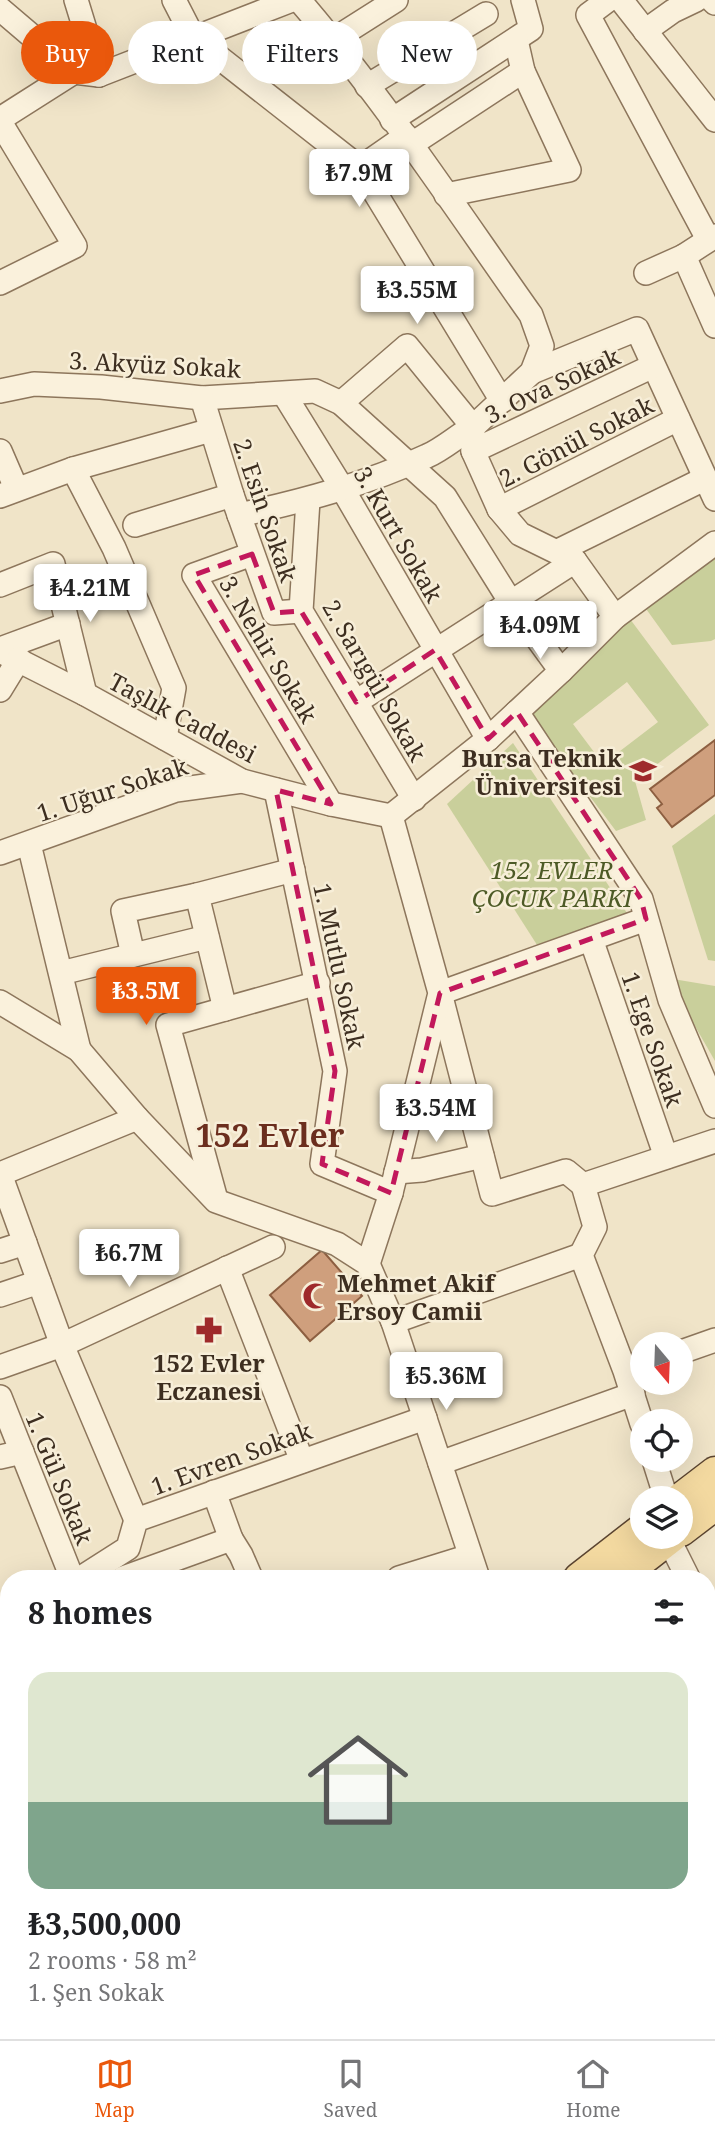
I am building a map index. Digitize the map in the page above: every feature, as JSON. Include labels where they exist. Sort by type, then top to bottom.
[{"type":"main road","points":[[693,1489],[715,1472]]},
{"type":"main road","points":[[693,1521],[713,1512]]},
{"type":"main road","points":[[595,1570],[636,1549]]},
{"type":"main road","points":[[628,1570],[650,1549]]},
{"type":"street","points":[[76,0],[82,21]]},
{"type":"street","points":[[174,0],[185,21]]},
{"type":"street","points":[[228,24],[292,0]]},
{"type":"street","points":[[299,0],[317,21]]},
{"type":"street","points":[[363,21],[396,0]]},
{"type":"street","points":[[446,195],[569,170],[523,71],[523,0]]},
{"type":"street","points":[[608,0],[588,15],[712,237],[684,256],[646,273]]},
{"type":"street","points":[[621,0],[715,120]]},
{"type":"street","points":[[645,31],[673,10],[696,0]]},
{"type":"street","points":[[0,9],[21,27]]},
{"type":"street","points":[[367,86],[486,14]]},
{"type":"street","points":[[360,167],[524,34]]},
{"type":"street","points":[[228,64],[360,167],[502,401]]},
{"type":"street","points":[[403,133],[523,71]]},
{"type":"street","points":[[363,81],[531,315],[542,346],[532,372]]},
{"type":"street","points":[[1,280],[75,246],[0,121],[56,84]]},
{"type":"street","points":[[684,256],[715,326]]},
{"type":"street","points":[[135,525],[235,505],[308,500],[429,455],[473,427],[532,372],[637,330],[710,489],[567,556],[510,601],[356,702]]},
{"type":"street","points":[[341,403],[407,346],[473,427],[473,451],[499,509],[520,534],[567,556],[615,617]]},
{"type":"street","name":"3. Ova Sokak","points":[[473,451],[653,366]]},
{"type":"street","name":"3. Akyüz Sokak","points":[[0,391],[34,384],[101,387],[202,398],[315,391],[341,403],[445,497],[510,601],[561,671]]},
{"type":"street","name":"3. Kurt Sokak","points":[[284,394],[488,738]]},
{"type":"street","name":"2. Esin Sokak","points":[[202,398],[235,505],[274,613],[300,611]]},
{"type":"street","name":"2. Gönül Sokak","points":[[499,509],[678,419]]},
{"type":"street","points":[[0,452],[8,492],[73,469],[211,430]]},
{"type":"street","points":[[73,469],[114,548],[174,688],[165,738]]},
{"type":"street","name":"2. Sarıgül Sokak","points":[[308,500],[300,611],[414,799]]},
{"type":"street","points":[[393,1322],[581,1255],[595,1227],[583,1185],[566,1171],[492,1194],[391,816],[488,738],[615,617],[715,543]]},
{"type":"street","name":"3. Nehir Sokak","points":[[252,554],[194,575],[331,804]]},
{"type":"street","points":[[0,586],[53,564],[85,694]]},
{"type":"street","points":[[0,690],[6,653],[68,624]]},
{"type":"street","name":"Taşlık Caddesi","points":[[6,653],[242,781],[391,816]]},
{"type":"street","points":[[517,712],[641,900],[670,1000],[715,1106]]},
{"type":"street","name":"1. Uğur Sokak","points":[[0,853],[176,790],[242,781]]},
{"type":"street","name":"1. Mutlu Sokak","points":[[276,790],[335,1071],[322,1164],[393,1183]]},
{"type":"street","points":[[29,844],[79,1050]]},
{"type":"street","points":[[133,955],[123,911],[293,870]]},
{"type":"street","points":[[197,895],[225,1009]]},
{"type":"street","points":[[440,993],[646,919]]},
{"type":"street","points":[[61,973],[207,937]]},
{"type":"street","name":"1. Ege Sokak","points":[[592,939],[666,1157]]},
{"type":"street","points":[[216,1200],[168,1025],[317,984]]},
{"type":"street","points":[[368,1264],[393,1183],[440,993]]},
{"type":"street","points":[[0,1002],[79,1050],[137,1118],[216,1200],[337,1244],[368,1264],[393,1322],[475,1570]]},
{"type":"street","points":[[135,1520],[62,1345],[0,1174],[137,1118]]},
{"type":"street","points":[[583,1185],[715,1141]]},
{"type":"street","points":[[393,1183],[422,1170],[482,1156]]},
{"type":"street","points":[[0,1251],[25,1243]]},
{"type":"street","points":[[0,1367],[62,1345],[273,1247]]},
{"type":"street","points":[[581,1255],[630,1359]]},
{"type":"street","points":[[228,1268],[302,1461]]},
{"type":"street","points":[[0,1295],[39,1282]]},
{"type":"street","points":[[693,1348],[715,1340]]},
{"type":"street","points":[[440,1463],[630,1395]]},
{"type":"street","name":"1. Gül Sokak","points":[[0,1397],[11,1454],[68,1570]]},
{"type":"street","name":"1. Evren Sokak","points":[[93,1570],[128,1548],[135,1520],[425,1418]]},
{"type":"street","points":[[214,1492],[231,1539],[248,1570]]},
{"type":"street","points":[[145,1570],[231,1539]]},
{"type":"street","points":[[674,1549],[684,1570]]},
{"type":"street","points":[[425,1570],[470,1556]]},
{"type":"highlighted area","points":[[252,554],[274,613],[301,611],[356,702],[435,650],[488,739],[517,712],[641,899],[646,919],[440,993],[391,1193],[322,1164],[335,1071],[276,790],[331,804],[194,575]]},
{"type":"green space","points":[[715,549],[715,639],[672,645],[644,606]]},
{"type":"green space","points":[[630,619],[709,725],[635,781],[646,820],[616,831],[526,712]],"holes":[[[627,682],[658,722],[603,764],[573,724]]]},
{"type":"green space","name":"152 EVLER ÇOCUK PARKI","points":[[513,743],[627,913],[539,948],[447,804]]},
{"type":"green space","points":[[715,814],[715,961],[708,960],[672,846]]},
{"type":"green space","points":[[673,979],[715,986],[715,1061],[676,993]]},
{"type":"building","points":[[715,740],[715,795],[672,827],[657,808],[662,804],[650,789]]},
{"type":"building","name":"Mehmet Akif Ersoy Camii","points":[[322,1250],[362,1296],[310,1341],[270,1295]]},
{"type":"place","name":"Bursa Teknik Üniversitesi","points":[[643,771]]},
{"type":"place","name":"Mehmet Akif Ersoy Camii","points":[[316,1296]]},
{"type":"place","name":"152 Evler Eczanesi","points":[[209,1330]]},
{"type":"district","name":"152 Evler","points":[[270,1134]]}]
